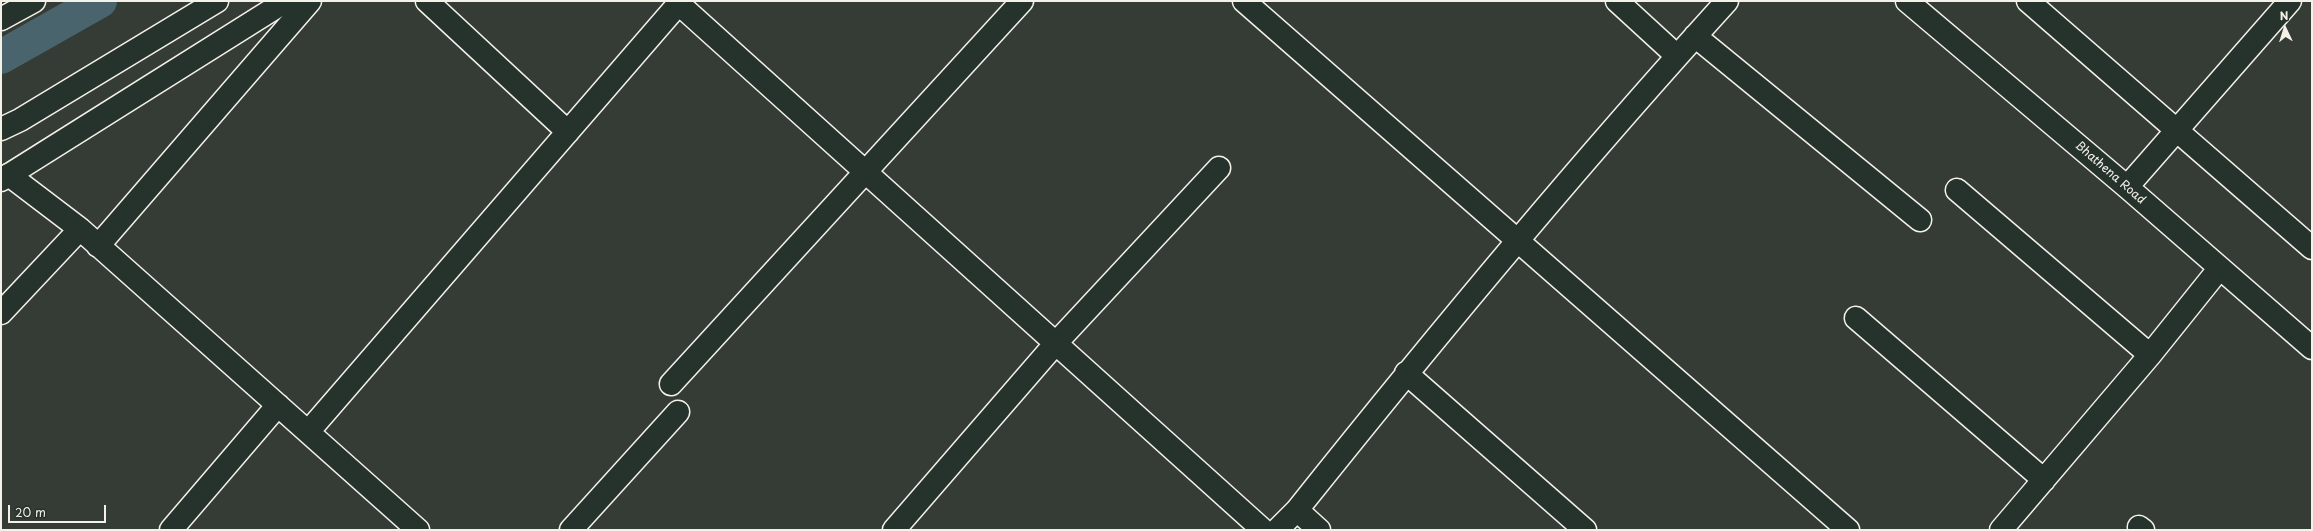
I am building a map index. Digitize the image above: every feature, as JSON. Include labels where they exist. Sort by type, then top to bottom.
[{"type":"street","points":[[1,19],[34,1]]},
{"type":"street","points":[[1,129],[20,120],[217,1]]},
{"type":"street","points":[[286,1],[5,177],[80,229],[418,530]]},
{"type":"street","points":[[98,246],[310,1]]},
{"type":"street","points":[[427,1],[568,132]]},
{"type":"street","points":[[671,384],[1022,1]]},
{"type":"street","points":[[1244,1],[1516,241],[1848,530]]},
{"type":"street","points":[[1617,1],[1677,56]]},
{"type":"street","points":[[1277,530],[1296,510],[1516,241],[1677,56],[1727,1]]},
{"type":"street","name":"Bhathena Road","points":[[1906,1],[2127,187],[2219,269],[2312,348]]},
{"type":"street","points":[[2028,1],[2312,248]]},
{"type":"street","points":[[2127,187],[2290,1]]},
{"type":"street","points":[[308,432],[680,2],[1263,530]]},
{"type":"street","points":[[1695,36],[1920,220]]},
{"type":"street","points":[[894,530],[1056,343],[1219,168]]},
{"type":"street","points":[[1958,190],[2150,355]]},
{"type":"street","points":[[1,313],[80,229]]},
{"type":"street","points":[[2001,530],[2150,355],[2219,269]]},
{"type":"street","points":[[1856,318],[2044,480]]},
{"type":"street","points":[[1406,374],[1585,530]]},
{"type":"street","points":[[170,530],[278,405]]},
{"type":"street","points":[[571,530],[678,412]]},
{"type":"street","points":[[1296,510],[1319,530]]},
{"type":"waterway","points":[[1,57],[100,1]]}]
